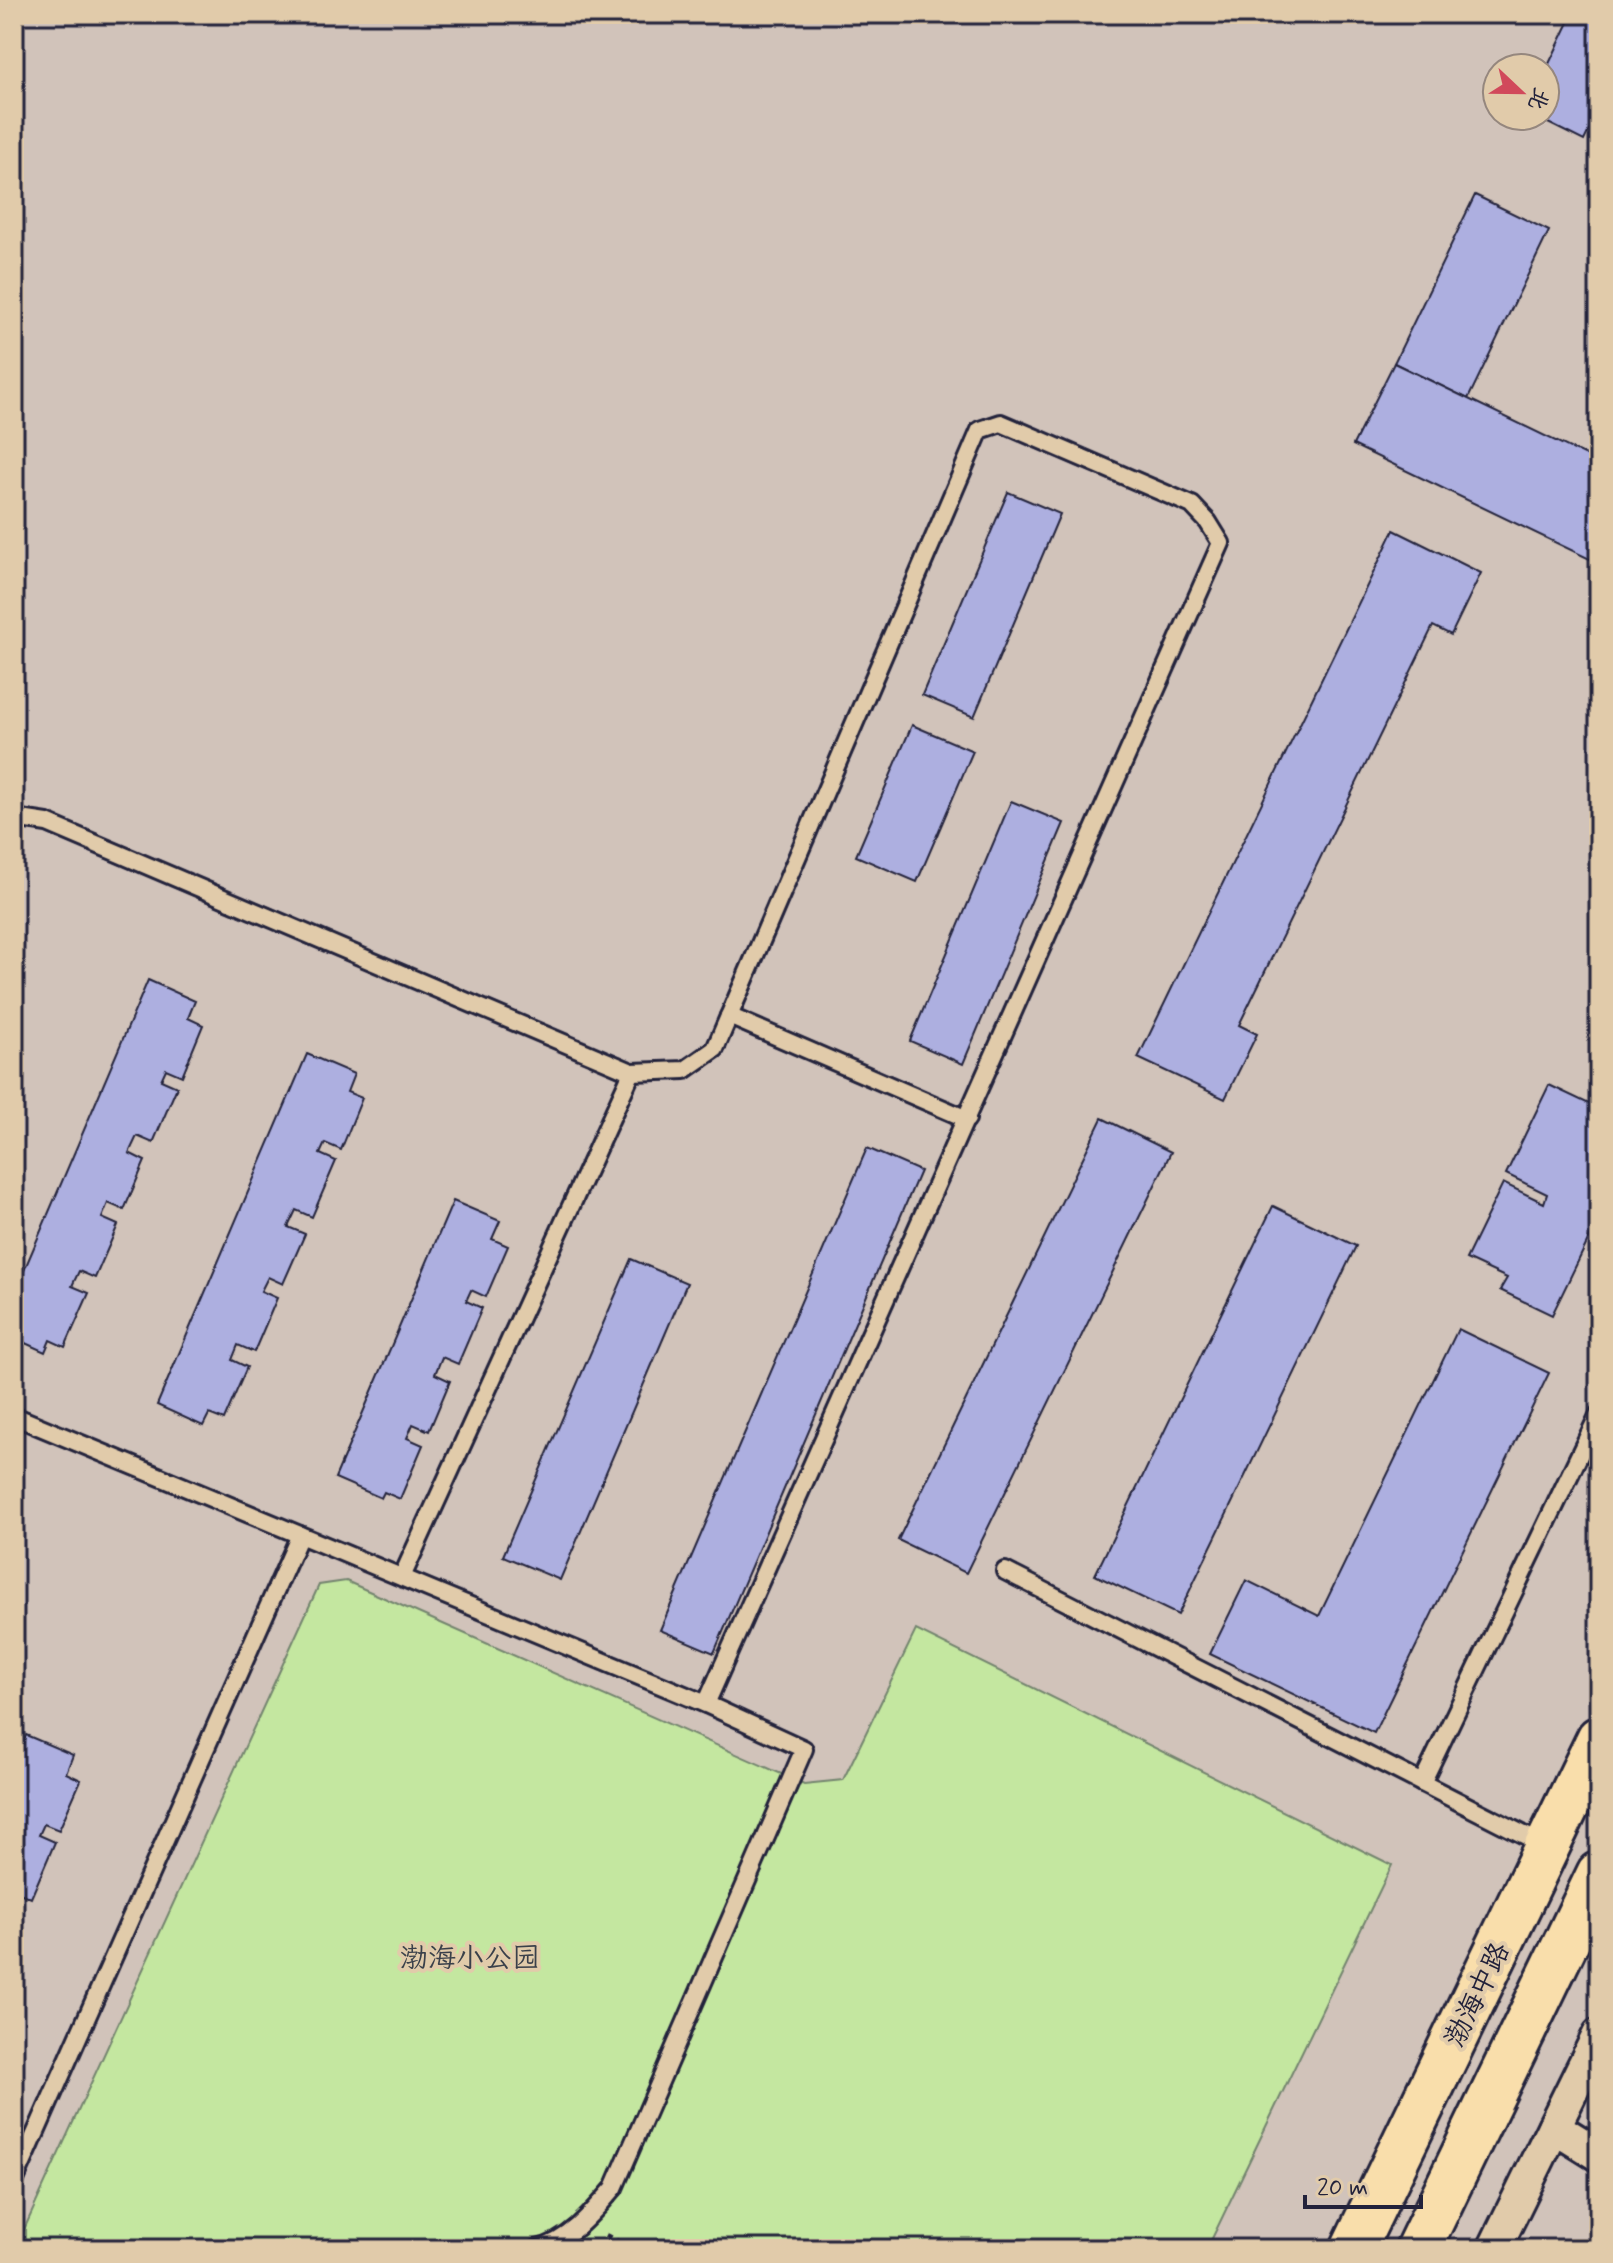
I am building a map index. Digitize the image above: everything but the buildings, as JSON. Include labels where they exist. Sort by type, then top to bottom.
[{"type":"main road","name":"渤海中路","points":[[1353,2249],[1599,1739]]},
{"type":"main road","name":"渤海中路","points":[[1418,2249],[1599,1874]]},
{"type":"street","points":[[1494,2249],[1599,2035]]},
{"type":"street","points":[[1554,2127],[1599,2155]]},
{"type":"lane","points":[[14,818],[47,823],[632,1072],[685,1070],[715,1049],[980,430],[1001,423],[1192,505],[1208,522],[1221,543],[706,1704]]},
{"type":"lane","points":[[729,1016],[967,1119]]},
{"type":"lane","points":[[402,1577],[632,1072]]},
{"type":"lane","points":[[1422,1783],[1599,1414]]},
{"type":"lane","points":[[14,1416],[706,1704],[804,1749],[614,2188],[582,2224],[537,2249]]},
{"type":"lane","points":[[14,2182],[300,1535]]},
{"type":"lane","points":[[1005,1571],[1547,1846]]},
{"type":"green space","name":"渤海小公园","points":[[346,1581],[804,1784],[843,1780],[916,1630],[1392,1865],[1207,2249],[15,2249],[319,1585]]}]
